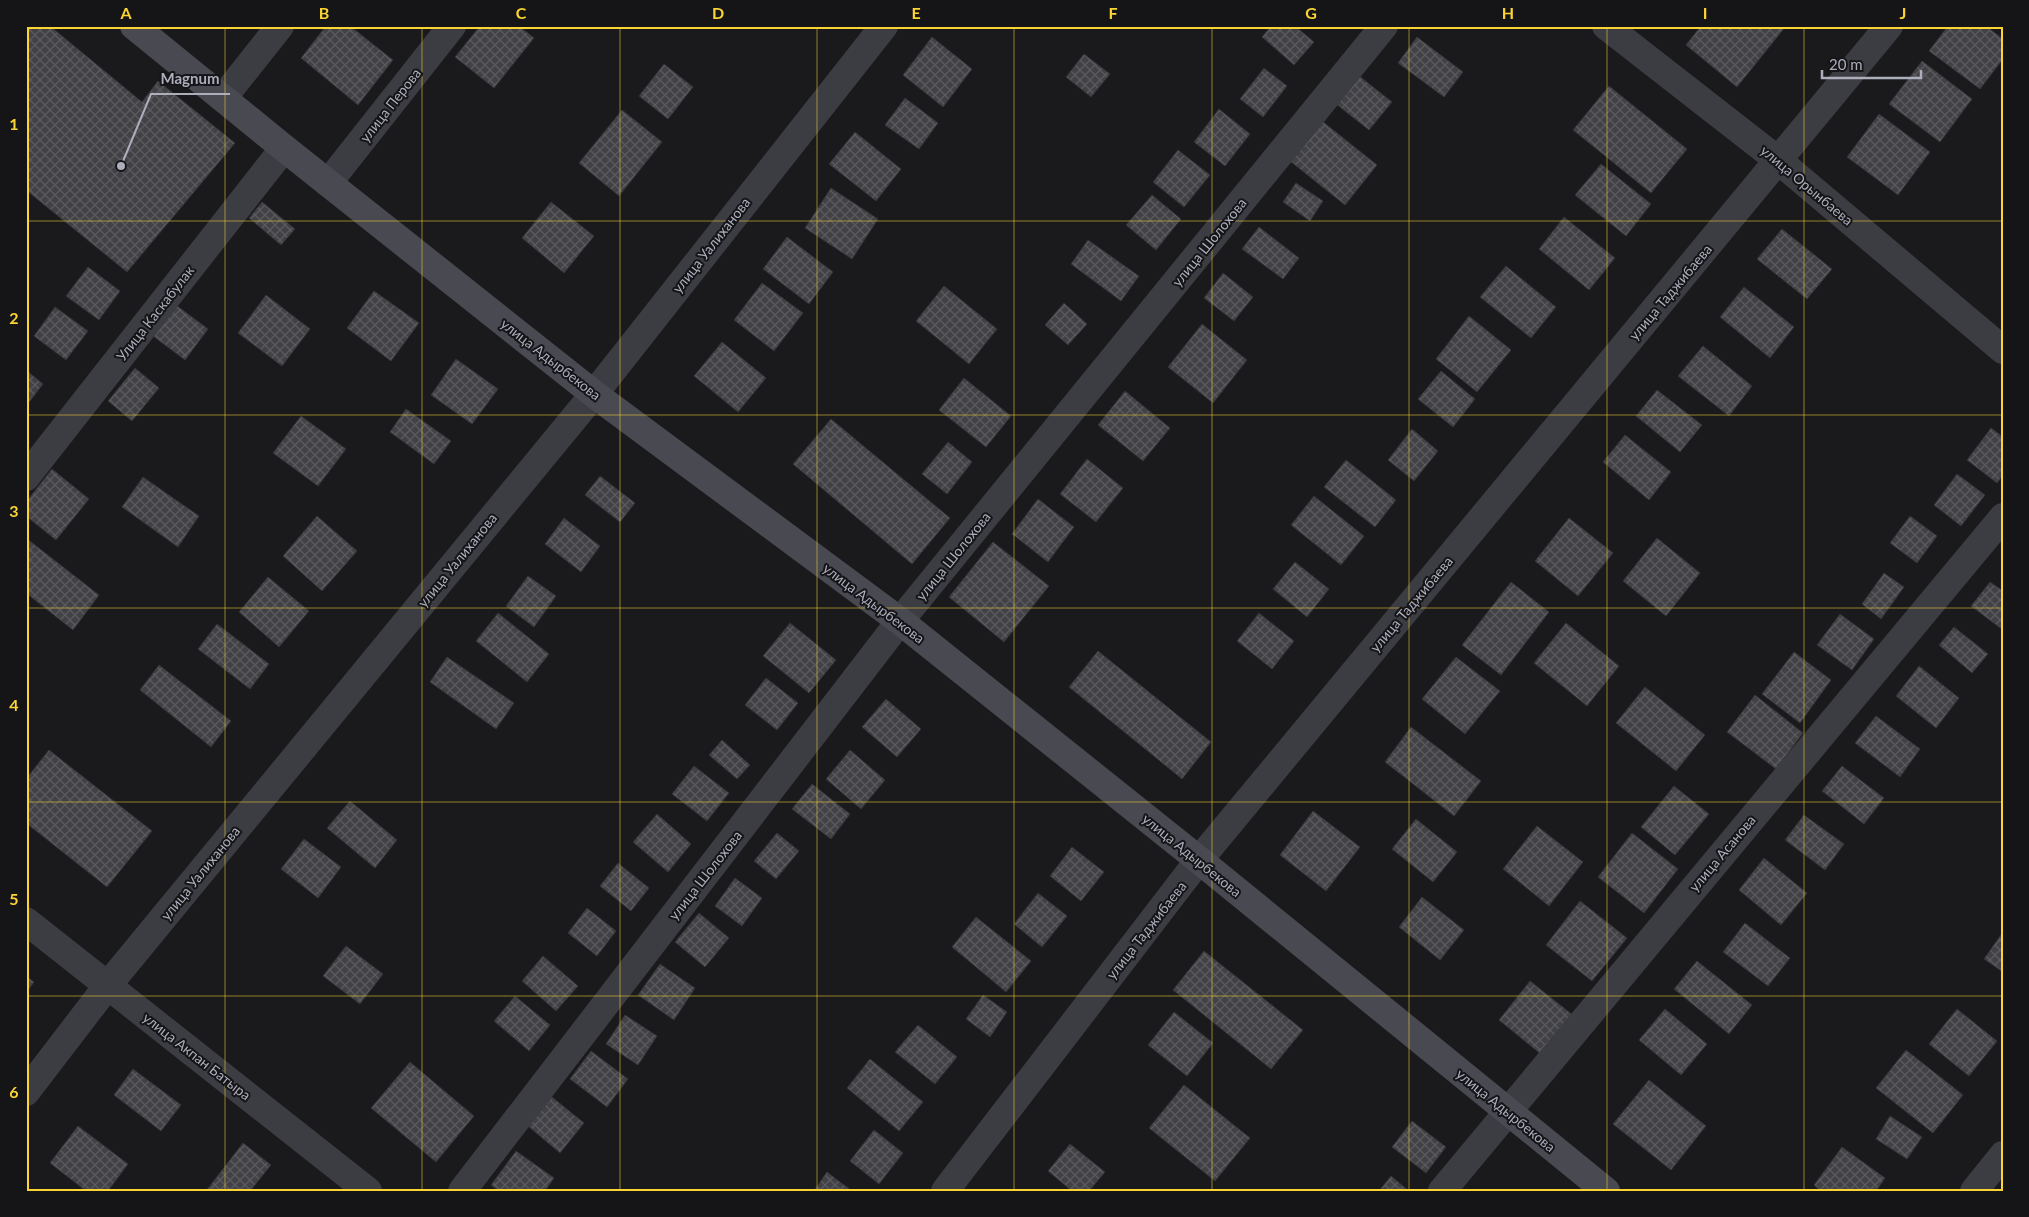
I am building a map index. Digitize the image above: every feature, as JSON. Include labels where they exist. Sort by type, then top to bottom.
[{"type":"main road","name":"улица Адырбекова","points":[[134,26],[328,184],[594,394],[900,621],[1199,860],[1606,1191]]},
{"type":"street","points":[[223,98],[280,26]]},
{"type":"street","name":"улица Перова","points":[[328,184],[452,26]]},
{"type":"street","name":"улица Уалиханова","points":[[26,1092],[108,985],[594,394],[884,26]]},
{"type":"street","name":"улица Шолохова","points":[[462,1191],[900,621],[1384,26]]},
{"type":"street","name":"улица Орынбаева","points":[[1606,26],[1779,161],[2003,350]]},
{"type":"street","name":"улица Таджибаева","points":[[944,1191],[1199,860],[1889,26]]},
{"type":"street","name":"Улица Каскабулак","points":[[26,477],[284,148]]},
{"type":"street","name":"улица Асанова","points":[[1442,1191],[1507,1110],[2003,517]]},
{"type":"street","name":"улица Акпан Батыра","points":[[26,921],[368,1191]]},
{"type":"street","points":[[1974,1191],[2003,1155]]},
{"type":"building","points":[[26,26],[50,26],[142,102],[158,81],[235,143],[127,272],[26,190]]},
{"type":"building","points":[[326,26],[350,26],[393,60],[358,105],[301,58]]},
{"type":"building","points":[[480,26],[519,26],[534,38],[494,88],[455,57]]},
{"type":"building","points":[[1271,26],[1295,26],[1314,42],[1294,65],[1262,37]]},
{"type":"building","points":[[1701,26],[1786,26],[1737,87],[1686,45]]},
{"type":"building","points":[[1948,26],[1986,26],[2003,39],[2003,59],[1980,89],[1929,51]]},
{"type":"building","points":[[932,37],[972,69],[943,107],[903,75]]},
{"type":"building","points":[[1417,37],[1463,72],[1444,97],[1398,63]]},
{"type":"building","points":[[1084,54],[1110,74],[1091,97],[1066,77]]},
{"type":"building","points":[[1922,61],[1972,99],[1940,142],[1889,104]]},
{"type":"building","points":[[664,64],[693,87],[668,119],[639,96]]},
{"type":"building","points":[[1264,68],[1287,86],[1263,117],[1240,99]]},
{"type":"building","points":[[1358,75],[1392,102],[1369,130],[1336,104]]},
{"type":"building","points":[[1609,86],[1687,149],[1651,193],[1573,130]]},
{"type":"building","points":[[905,98],[938,123],[919,149],[885,125]]},
{"type":"building","points":[[1219,109],[1250,134],[1225,166],[1194,142]]},
{"type":"building","points":[[622,110],[662,142],[619,196],[579,163]]},
{"type":"building","points":[[1879,114],[1930,152],[1898,195],[1847,157]]},
{"type":"building","points":[[1322,121],[1377,165],[1345,205],[1290,161]]},
{"type":"building","points":[[855,132],[901,169],[876,201],[829,164]]},
{"type":"building","points":[[1178,150],[1210,175],[1184,207],[1153,182]]},
{"type":"building","points":[[1601,164],[1651,204],[1626,236],[1575,195]]},
{"type":"building","points":[[1296,183],[1323,201],[1310,221],[1283,202]]},
{"type":"building","points":[[831,188],[878,219],[852,259],[805,228]]},
{"type":"building","points":[[1152,195],[1181,219],[1156,250],[1126,225]]},
{"type":"building","points":[[262,202],[295,229],[281,245],[249,218]]},
{"type":"building","points":[[551,202],[594,236],[564,273],[522,238]]},
{"type":"building","points":[[1564,217],[1615,258],[1589,290],[1539,249]]},
{"type":"building","points":[[1259,227],[1299,258],[1283,279],[1242,249]]},
{"type":"building","points":[[1782,229],[1832,269],[1807,299],[1757,259]]},
{"type":"building","points":[[787,237],[833,272],[809,304],[763,269]]},
{"type":"building","points":[[1088,240],[1139,276],[1121,301],[1071,264]]},
{"type":"building","points":[[1506,266],[1556,307],[1531,338],[1480,297]]},
{"type":"building","points":[[88,267],[120,291],[99,320],[66,296]]},
{"type":"building","points":[[1223,273],[1253,297],[1234,321],[1204,298]]},
{"type":"building","points":[[762,283],[803,313],[774,351],[734,320]]},
{"type":"building","points":[[944,286],[997,329],[969,364],[916,321]]},
{"type":"building","points":[[1744,287],[1794,327],[1770,358],[1720,317]]},
{"type":"building","points":[[374,291],[419,323],[391,361],[347,328]]},
{"type":"building","points":[[266,295],[310,329],[282,366],[238,333]]},
{"type":"building","points":[[1064,303],[1087,324],[1068,345],[1045,325]]},
{"type":"building","points":[[176,305],[208,329],[185,360],[153,336]]},
{"type":"building","points":[[55,307],[88,331],[66,360],[34,336]]},
{"type":"building","points":[[1469,316],[1511,350],[1477,392],[1436,359]]},
{"type":"building","points":[[1202,324],[1247,360],[1213,403],[1168,367]]},
{"type":"building","points":[[722,342],[766,378],[738,412],[694,376]]},
{"type":"building","points":[[1703,346],[1752,386],[1729,416],[1678,376]]},
{"type":"building","points":[[456,359],[498,389],[472,424],[431,395]]},
{"type":"building","points":[[135,368],[159,388],[132,421],[108,401]]},
{"type":"building","points":[[26,370],[43,384],[26,406]]},
{"type":"building","points":[[1441,371],[1475,399],[1453,427],[1418,399]]},
{"type":"building","points":[[964,378],[1011,416],[986,447],[939,410]]},
{"type":"building","points":[[1657,390],[1702,425],[1680,452],[1636,416]]},
{"type":"building","points":[[1125,391],[1170,428],[1143,461],[1098,425]]},
{"type":"building","points":[[406,409],[451,441],[434,464],[390,432]]},
{"type":"building","points":[[301,416],[346,449],[318,486],[273,453]]},
{"type":"building","points":[[831,419],[950,518],[912,564],[793,464]]},
{"type":"building","points":[[1991,428],[2003,437],[2003,475],[1997,483],[1967,460]]},
{"type":"building","points":[[1412,429],[1438,451],[1414,481],[1388,460]]},
{"type":"building","points":[[1625,435],[1671,472],[1649,500],[1603,462]]},
{"type":"building","points":[[948,442],[972,462],[947,494],[922,474]]},
{"type":"building","points":[[1087,459],[1123,488],[1096,522],[1060,494]]},
{"type":"building","points":[[1346,460],[1396,500],[1375,527],[1324,487]]},
{"type":"building","points":[[52,469],[89,499],[56,540],[26,516],[26,502]]},
{"type":"building","points":[[1957,474],[1985,495],[1961,526],[1934,505]]},
{"type":"building","points":[[600,476],[635,503],[620,522],[585,495]]},
{"type":"building","points":[[143,477],[199,516],[178,547],[122,507]]},
{"type":"building","points":[[1314,496],[1364,536],[1341,565],[1291,525]]},
{"type":"building","points":[[1038,499],[1074,527],[1048,562],[1012,534]]},
{"type":"building","points":[[317,516],[357,551],[322,591],[283,556]]},
{"type":"building","points":[[1910,516],[1937,536],[1917,563],[1890,543]]},
{"type":"building","points":[[564,518],[600,546],[581,572],[545,544]]},
{"type":"building","points":[[1569,518],[1613,553],[1578,596],[1535,561]]},
{"type":"building","points":[[26,538],[99,595],[73,630],[26,593]]},
{"type":"building","points":[[1657,538],[1700,573],[1666,616],[1623,581]]},
{"type":"building","points":[[993,542],[1049,586],[1004,642],[949,597]]},
{"type":"building","points":[[1295,562],[1329,589],[1307,617],[1273,589]]},
{"type":"building","points":[[1884,573],[1904,587],[1881,619],[1862,604]]},
{"type":"building","points":[[528,576],[556,596],[534,627],[506,606]]},
{"type":"building","points":[[268,577],[309,611],[279,647],[239,612]]},
{"type":"building","points":[[1511,582],[1549,612],[1501,675],[1462,645]]},
{"type":"building","points":[[1990,582],[2003,591],[2003,630],[1971,606]]},
{"type":"building","points":[[498,613],[549,654],[527,682],[476,641]]},
{"type":"building","points":[[1259,613],[1294,641],[1272,669],[1237,641]]},
{"type":"building","points":[[1840,614],[1874,639],[1852,670],[1817,645]]},
{"type":"building","points":[[790,623],[836,660],[809,693],[763,656]]},
{"type":"building","points":[[1566,623],[1619,666],[1587,706],[1534,663]]},
{"type":"building","points":[[217,624],[269,664],[250,689],[198,649]]},
{"type":"building","points":[[1954,627],[1988,654],[1972,673],[1939,645]]},
{"type":"building","points":[[1098,651],[1211,742],[1182,779],[1069,687]]},
{"type":"building","points":[[1794,652],[1831,680],[1800,723],[1762,694]]},
{"type":"building","points":[[447,657],[514,703],[496,729],[430,682]]},
{"type":"building","points":[[1456,657],[1500,691],[1465,734],[1422,699]]},
{"type":"building","points":[[159,665],[231,721],[211,747],[140,690]]},
{"type":"building","points":[[1919,666],[1959,698],[1936,728],[1896,696]]},
{"type":"building","points":[[766,678],[798,703],[777,730],[745,705]]},
{"type":"building","points":[[1645,687],[1705,735],[1676,771],[1616,723]]},
{"type":"building","points":[[1755,695],[1803,733],[1776,769],[1727,732]]},
{"type":"building","points":[[886,699],[921,729],[897,757],[862,727]]},
{"type":"building","points":[[1876,716],[1920,749],[1900,777],[1855,743]]},
{"type":"building","points":[[1411,727],[1481,781],[1454,816],[1385,762]]},
{"type":"building","points":[[722,740],[750,765],[737,779],[709,755]]},
{"type":"building","points":[[49,750],[152,831],[107,887],[26,823],[26,779]]},
{"type":"building","points":[[850,750],[885,780],[861,809],[826,779]]},
{"type":"building","points":[[694,766],[729,793],[707,821],[672,794]]},
{"type":"building","points":[[1842,766],[1884,798],[1864,824],[1822,791]]},
{"type":"building","points":[[812,784],[850,814],[831,839],[792,809]]},
{"type":"building","points":[[1674,786],[1709,814],[1675,855],[1641,827]]},
{"type":"building","points":[[350,801],[397,840],[375,868],[327,828]]},
{"type":"building","points":[[1313,811],[1360,847],[1326,891],[1280,855]]},
{"type":"building","points":[[657,814],[691,844],[668,872],[633,842]]},
{"type":"building","points":[[1804,815],[1844,844],[1825,870],[1785,840]]},
{"type":"building","points":[[1416,819],[1457,852],[1433,882],[1392,849]]},
{"type":"building","points":[[1537,826],[1583,862],[1549,906],[1503,869]]},
{"type":"building","points":[[777,833],[799,851],[776,879],[754,861]]},
{"type":"building","points":[[1632,833],[1678,869],[1644,913],[1598,877]]},
{"type":"building","points":[[304,839],[341,867],[318,898],[281,869]]},
{"type":"building","points":[[1072,847],[1104,872],[1081,901],[1050,876]]},
{"type":"building","points":[[1764,858],[1807,893],[1781,925],[1739,890]]},
{"type":"building","points":[[618,863],[649,888],[631,911],[600,886]]},
{"type":"building","points":[[735,878],[762,898],[742,926],[715,906]]},
{"type":"building","points":[[1038,893],[1067,916],[1042,947],[1014,924]]},
{"type":"building","points":[[1422,897],[1464,930],[1440,960],[1399,927]]},
{"type":"building","points":[[1580,901],[1627,938],[1592,981],[1546,945]]},
{"type":"building","points":[[587,908],[616,931],[597,956],[568,933]]},
{"type":"building","points":[[699,913],[729,938],[705,967],[675,942]]},
{"type":"building","points":[[976,917],[1031,961],[1006,992],[952,947]]},
{"type":"building","points":[[1745,923],[1790,958],[1768,986],[1723,952]]},
{"type":"building","points":[[2003,932],[2003,972],[1984,959]]},
{"type":"building","points":[[346,946],[383,974],[360,1004],[323,976]]},
{"type":"building","points":[[1204,951],[1303,1030],[1271,1069],[1173,990]]},
{"type":"building","points":[[543,956],[578,986],[556,1011],[522,981]]},
{"type":"building","points":[[1697,961],[1752,1005],[1729,1034],[1674,989]]},
{"type":"building","points":[[660,964],[695,988],[674,1020],[638,995]]},
{"type":"building","points":[[26,976],[34,982],[26,993]]},
{"type":"building","points":[[1530,981],[1574,1016],[1542,1055],[1499,1020]]},
{"type":"building","points":[[983,995],[1007,1012],[990,1037],[966,1019]]},
{"type":"building","points":[[515,996],[550,1025],[529,1051],[494,1021]]},
{"type":"building","points":[[1665,1009],[1707,1044],[1681,1075],[1639,1040]]},
{"type":"building","points":[[1957,1009],[1997,1041],[1969,1076],[1929,1044]]},
{"type":"building","points":[[1174,1012],[1213,1043],[1187,1076],[1148,1045]]},
{"type":"building","points":[[625,1015],[657,1036],[638,1065],[606,1044]]},
{"type":"building","points":[[918,1025],[957,1057],[935,1084],[895,1052]]},
{"type":"building","points":[[1906,1050],[1963,1095],[1933,1133],[1876,1088]]},
{"type":"building","points":[[591,1051],[628,1079],[607,1107],[570,1079]]},
{"type":"building","points":[[870,1059],[923,1102],[899,1131],[847,1088]]},
{"type":"building","points":[[410,1062],[474,1116],[436,1162],[371,1108]]},
{"type":"building","points":[[133,1069],[181,1105],[161,1131],[114,1095]]},
{"type":"building","points":[[1649,1080],[1706,1126],[1671,1170],[1613,1124]]},
{"type":"building","points":[[1184,1085],[1250,1138],[1215,1181],[1149,1128]]},
{"type":"building","points":[[552,1097],[584,1123],[560,1153],[528,1126]]},
{"type":"building","points":[[1890,1116],[1922,1137],[1907,1159],[1876,1139]]},
{"type":"building","points":[[1412,1121],[1446,1147],[1426,1173],[1392,1147]]},
{"type":"building","points":[[78,1126],[128,1164],[108,1191],[86,1191],[50,1163]]},
{"type":"building","points":[[874,1130],[903,1153],[879,1184],[850,1161]]},
{"type":"building","points":[[243,1143],[271,1165],[250,1191],[206,1191]]},
{"type":"building","points":[[1070,1144],[1105,1172],[1089,1191],[1072,1191],[1048,1171]]},
{"type":"building","points":[[1842,1147],[1885,1178],[1876,1191],[1821,1191],[1814,1185]]},
{"type":"building","points":[[516,1151],[554,1178],[545,1191],[499,1191],[491,1185]]},
{"type":"building","points":[[827,1172],[852,1191],[814,1191]]},
{"type":"building","points":[[1391,1176],[1409,1191],[1379,1191]]},
{"type":"place","name":"Magnum","points":[[121,166]]}]
